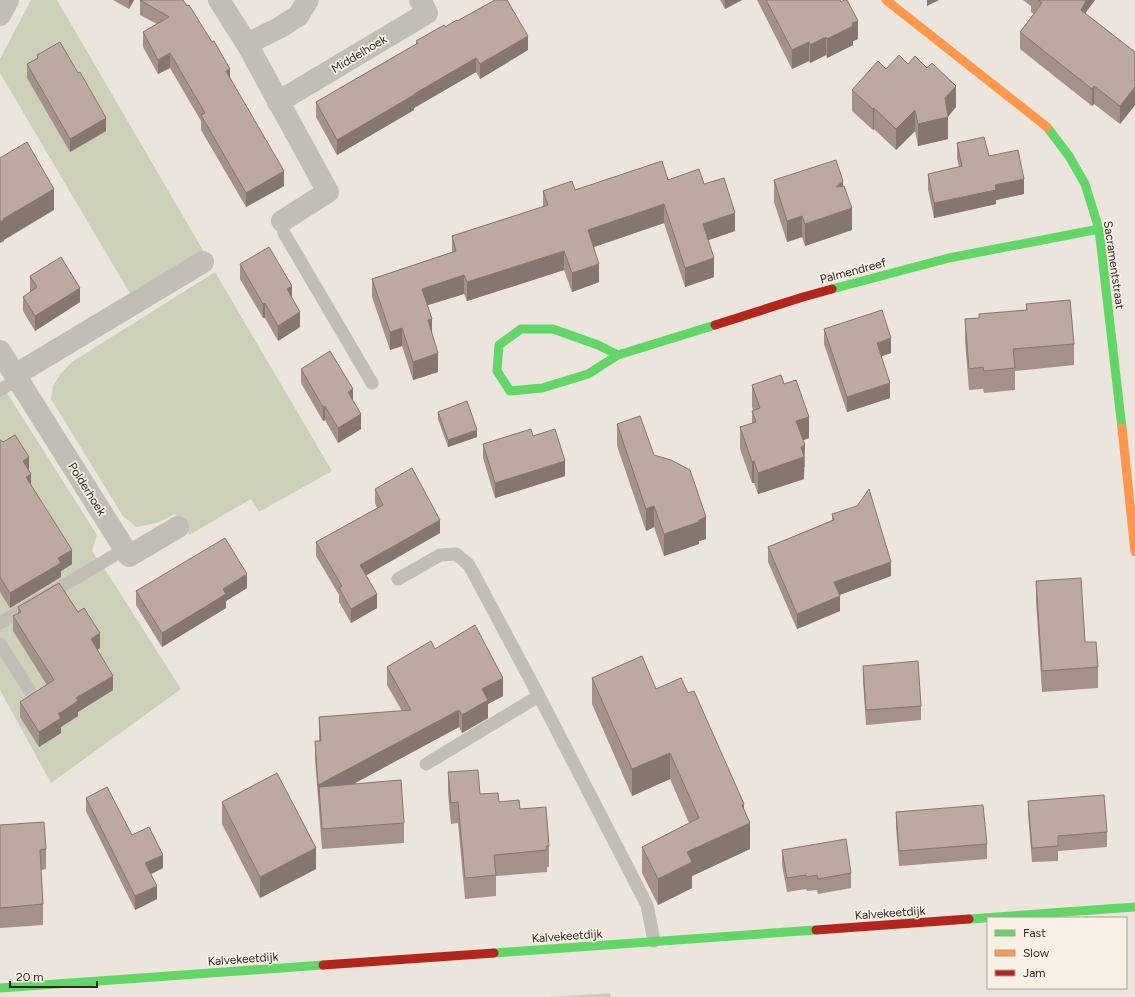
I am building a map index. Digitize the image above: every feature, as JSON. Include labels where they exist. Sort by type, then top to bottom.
[{"type":"street","points":[[0,15],[8,0]]},
{"type":"street","points":[[219,0],[247,44],[328,192],[282,221]]},
{"type":"street","points":[[247,44],[279,28],[298,16],[308,0]]},
{"type":"street","name":"Middelhoek","points":[[278,102],[427,13],[420,0]]},
{"type":"street","name":"Sacramentstraat","points":[[886,0],[1048,128],[1069,156],[1085,184],[1099,229],[1134,526],[1135,552]]},
{"type":"street","name":"Palmendreef","points":[[618,355],[598,345],[553,329],[521,329],[500,345],[497,370],[510,390],[542,388],[588,374],[618,355],[803,297],[949,258],[1099,229]]},
{"type":"street","points":[[11,381],[203,262]]},
{"type":"street","name":"Polderhoek","points":[[0,351],[11,381],[125,549]]},
{"type":"street","points":[[125,549],[129,556],[178,527]]},
{"type":"street","name":"Kalvekeetdijk","points":[[998,917],[1135,907]]},
{"type":"street","name":"Kalvekeetdijk","points":[[0,988],[987,918]]},
{"type":"lane","points":[[282,221],[284,234],[372,383]]},
{"type":"lane","points":[[0,623],[125,549]]},
{"type":"lane","points":[[398,579],[440,555],[456,554],[469,565],[539,696],[647,905],[654,942]]},
{"type":"lane","points":[[0,644],[30,691]]},
{"type":"lane","points":[[426,764],[539,696]]},
{"type":"green space","points":[[31,0],[57,0],[204,252],[132,297],[0,73],[0,59]]},
{"type":"green space","points":[[215,272],[332,471],[259,512],[251,499],[189,535],[175,514],[157,523],[136,527],[123,516],[51,399],[53,386],[61,373],[72,362]]},
{"type":"green space","points":[[0,382],[97,535],[92,551],[181,689],[51,783],[0,690]]},
{"type":"green space","points":[[610,993],[611,997],[549,997]]},
{"type":"building","points":[[140,0],[183,0],[187,6],[189,5],[212,42],[214,41],[230,69],[226,71],[284,171],[246,193],[201,115],[205,113],[170,53],[158,60],[143,32],[169,17]]},
{"type":"building","points":[[495,0],[507,0],[528,36],[480,64],[476,58],[337,140],[316,102],[418,43],[416,41],[444,25],[445,27]]},
{"type":"building","points":[[766,0],[840,0],[841,2],[847,0],[858,21],[852,23],[853,26],[827,39],[826,37],[810,45],[809,42],[792,50]]},
{"type":"building","points":[[1038,0],[1085,0],[1086,1],[1081,10],[1135,52],[1135,87],[1120,106],[1094,86],[1092,89],[1020,32],[1042,3]]},
{"type":"building","points":[[60,42],[78,73],[80,72],[106,118],[70,139],[27,64],[38,58],[37,55]]},
{"type":"building","points":[[899,55],[908,64],[915,56],[927,68],[932,63],[956,86],[945,98],[948,117],[918,124],[915,110],[896,129],[852,90],[878,61],[886,69]]},
{"type":"building","points":[[984,137],[989,156],[1018,150],[1024,179],[995,185],[996,190],[934,203],[928,174],[962,166],[957,143]]},
{"type":"building","points":[[27,142],[54,189],[0,222],[0,158]]},
{"type":"building","points":[[836,160],[843,181],[836,187],[844,186],[852,208],[805,224],[802,216],[787,221],[774,180]]},
{"type":"building","points":[[662,161],[668,180],[699,169],[704,184],[724,178],[735,213],[703,224],[714,258],[685,268],[664,204],[588,230],[599,264],[572,273],[564,251],[467,282],[464,275],[422,289],[432,319],[428,320],[438,353],[413,362],[402,328],[390,332],[372,279],[456,251],[452,236],[548,205],[543,191],[572,181],[575,190]]},
{"type":"building","points":[[269,247],[292,286],[287,289],[300,312],[278,326],[265,303],[263,304],[240,264]]},
{"type":"building","points":[[61,257],[80,288],[35,316],[23,297],[37,287],[30,276]]},
{"type":"building","points":[[1070,300],[1074,344],[1013,349],[1015,368],[984,371],[983,367],[969,369],[965,319],[979,318],[979,314],[1027,310],[1026,304]]},
{"type":"building","points":[[882,310],[891,338],[877,343],[890,383],[847,397],[824,329]]},
{"type":"building","points":[[330,351],[353,389],[348,392],[361,414],[338,428],[325,406],[323,407],[301,369]]},
{"type":"building","points":[[781,375],[784,384],[796,380],[809,417],[796,421],[805,445],[801,447],[804,457],[758,473],[754,461],[752,462],[740,427],[756,422],[752,411],[760,408],[752,385]]},
{"type":"building","points":[[467,401],[477,430],[448,440],[438,412]]},
{"type":"building","points":[[640,416],[654,455],[671,460],[690,470],[706,517],[699,520],[699,522],[664,534],[654,506],[646,509],[617,424]]},
{"type":"building","points":[[531,429],[533,436],[555,429],[565,461],[495,483],[483,444]]},
{"type":"building","points":[[15,435],[29,457],[23,461],[31,474],[26,477],[72,550],[58,558],[61,563],[10,593],[0,577],[0,440],[3,442]]},
{"type":"building","points":[[412,468],[440,520],[360,565],[377,594],[351,609],[339,588],[342,586],[316,542],[383,505],[375,489]]},
{"type":"building","points":[[869,489],[891,562],[834,582],[840,596],[797,614],[768,547],[834,520],[832,514],[857,506]]},
{"type":"building","points":[[225,538],[247,574],[223,589],[226,594],[162,633],[136,591]]},
{"type":"building","points":[[1081,578],[1085,642],[1096,642],[1098,667],[1042,671],[1036,581]]},
{"type":"building","points":[[59,583],[78,612],[84,608],[100,633],[91,639],[113,676],[76,698],[78,701],[58,714],[61,718],[39,732],[20,702],[54,680],[13,616],[21,612],[18,607]]},
{"type":"building","points":[[475,625],[503,678],[482,689],[488,700],[462,715],[459,710],[318,785],[315,741],[321,741],[319,717],[411,710],[387,667],[431,641],[435,649]]},
{"type":"building","points":[[642,656],[656,689],[681,678],[688,693],[694,691],[744,804],[742,805],[750,823],[687,852],[692,862],[658,879],[642,847],[699,818],[670,753],[632,769],[592,678]]},
{"type":"building","points":[[918,661],[921,706],[866,710],[863,666]]},
{"type":"building","points":[[478,770],[480,794],[498,793],[499,802],[519,800],[520,809],[546,807],[549,846],[546,846],[547,850],[494,855],[496,875],[465,878],[458,802],[451,803],[448,772]]},
{"type":"building","points":[[277,773],[316,848],[260,877],[222,802]]},
{"type":"building","points":[[401,780],[404,823],[322,829],[319,787]]},
{"type":"building","points":[[107,787],[132,835],[149,827],[163,855],[145,863],[157,886],[135,896],[86,798]]},
{"type":"building","points":[[1104,795],[1107,832],[1058,836],[1058,846],[1032,848],[1028,801]]},
{"type":"building","points":[[983,805],[987,844],[899,851],[896,812]]},
{"type":"building","points":[[44,822],[46,849],[40,850],[43,904],[0,908],[0,825]]},
{"type":"building","points":[[846,839],[851,873],[818,879],[817,875],[787,878],[782,850]]},
{"type":"traffic: fast","points":[[1047,127],[1069,156],[1085,184],[1099,229],[1122,428]]},
{"type":"traffic: fast","points":[[832,289],[949,258],[1099,229]]},
{"type":"traffic: fast","points":[[618,355],[598,345],[553,329],[521,329],[499,345],[497,371],[510,391],[542,388],[588,374],[618,355],[715,325]]},
{"type":"traffic: fast","points":[[997,917],[1135,907]]},
{"type":"traffic: fast","points":[[969,919],[987,918]]},
{"type":"traffic: fast","points":[[494,953],[816,930]]},
{"type":"traffic: fast","points":[[0,988],[323,965]]},
{"type":"traffic: slow","points":[[886,0],[1047,127]]},
{"type":"traffic: slow","points":[[1122,428],[1135,552]]},
{"type":"traffic: jam","points":[[715,325],[832,289]]},
{"type":"traffic: jam","points":[[816,930],[969,919]]},
{"type":"traffic: jam","points":[[323,965],[494,953]]}]
